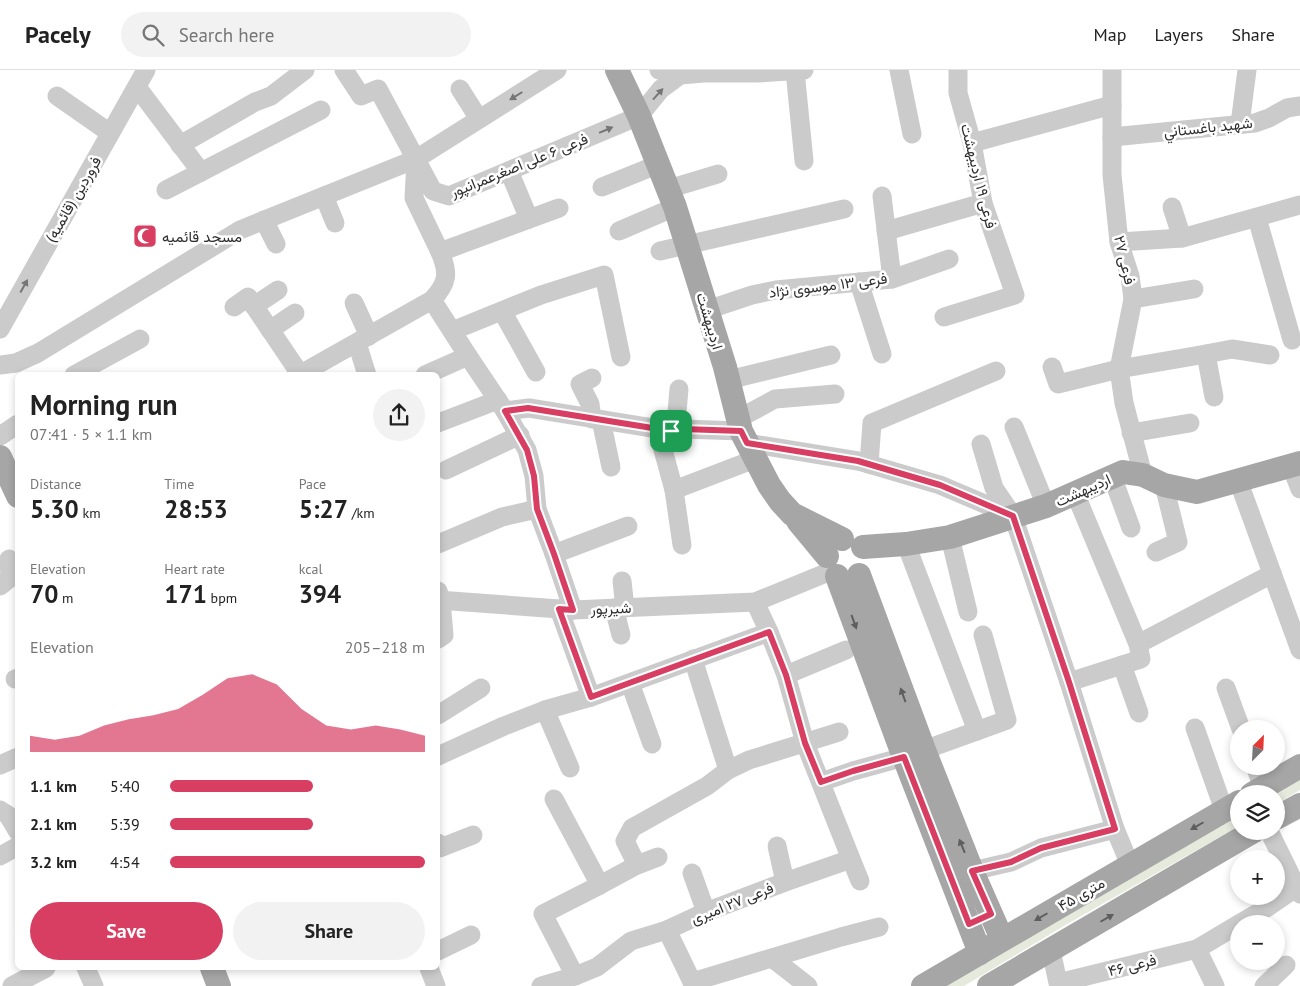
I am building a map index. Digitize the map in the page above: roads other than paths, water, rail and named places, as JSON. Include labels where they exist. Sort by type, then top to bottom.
[{"type":"main road","name":"اردیبهشت","points":[[617,70],[639,116],[671,198],[687,244],[745,438],[768,485],[780,501],[843,561],[906,544],[950,537],[1046,506],[1123,472],[1143,475],[1164,485],[1197,492],[1295,464]]},
{"type":"main road","points":[[0,457],[15,489]]},
{"type":"main road","points":[[843,561],[914,753],[969,924],[980,952]]},
{"type":"main road","points":[[914,753],[972,871],[1002,939]]},
{"type":"main road","points":[[1257,783],[1300,766]]},
{"type":"main road","points":[[1285,813],[1300,804]]},
{"type":"main road","name":"۴۵ متری","points":[[923,986],[1230,807]]},
{"type":"main road","points":[[989,986],[1239,840]]},
{"type":"main road","points":[[969,924],[991,914]]},
{"type":"main road","points":[[213,970],[219,986]]},
{"type":"street","name":"فروردین (قائمیه)","points":[[0,329],[146,70]]},
{"type":"street","points":[[180,145],[255,102],[271,96],[305,70]]},
{"type":"street","name":"فرعی ۶ علی اصغرعمرانپور","points":[[344,70],[361,96],[378,89],[433,191],[448,196],[639,116]]},
{"type":"street","points":[[0,365],[16,363],[38,353],[240,230],[416,158],[479,119],[536,76],[557,70]]},
{"type":"street","points":[[659,70],[680,75],[804,70]]},
{"type":"street","points":[[899,70],[912,134]]},
{"type":"street","name":"فرعی ۱۹ اردیبهشت","points":[[944,317],[1015,295],[983,203],[972,143],[958,93],[958,70]]},
{"type":"street","name":"فرعی ۲۷","points":[[1112,70],[1112,176],[1119,242],[1130,276],[1133,299],[1119,369],[1124,403],[1143,475]]},
{"type":"street","points":[[1240,124],[1246,70]]},
{"type":"street","points":[[795,71],[804,161]]},
{"type":"street","points":[[639,116],[661,89],[680,75]]},
{"type":"street","points":[[137,87],[201,172]]},
{"type":"street","points":[[460,89],[479,119]]},
{"type":"street","points":[[57,96],[110,133]]},
{"type":"street","points":[[972,143],[1112,105]]},
{"type":"street","name":"شهيد باغستاني","points":[[1112,137],[1254,123],[1269,118],[1287,108],[1300,106]]},
{"type":"street","points":[[166,190],[321,110]]},
{"type":"street","points":[[304,372],[432,300],[442,290],[446,277],[445,264],[414,198],[416,158]]},
{"type":"street","points":[[602,187],[658,164]]},
{"type":"street","points":[[509,171],[529,219]]},
{"type":"street","points":[[618,231],[671,198],[718,174]]},
{"type":"street","points":[[324,196],[335,223]]},
{"type":"street","points":[[882,196],[892,279]]},
{"type":"street","points":[[886,231],[983,203]]},
{"type":"street","points":[[1119,242],[1182,238],[1300,205]]},
{"type":"street","points":[[1172,207],[1182,238]]},
{"type":"street","points":[[440,252],[559,208]]},
{"type":"street","points":[[660,251],[844,209]]},
{"type":"street","points":[[1257,218],[1292,340]]},
{"type":"street","points":[[264,220],[276,244]]},
{"type":"street","name":"فرعی ۱‍۳ موسوی نژاد","points":[[707,310],[752,295],[776,290],[892,279],[949,259]]},
{"type":"street","points":[[452,331],[541,295],[604,276],[621,357]]},
{"type":"street","points":[[859,282],[882,354]]},
{"type":"street","points":[[1133,299],[1194,289]]},
{"type":"street","points":[[254,306],[278,290]]},
{"type":"street","points":[[234,307],[248,296],[297,372]]},
{"type":"street","points":[[432,300],[501,405],[527,450],[534,476],[537,509],[554,554],[566,610],[591,697]]},
{"type":"street","points":[[354,303],[363,339],[367,372]]},
{"type":"street","points":[[502,310],[536,372]]},
{"type":"street","points":[[270,330],[295,314]]},
{"type":"street","points":[[80,372],[140,339]]},
{"type":"street","points":[[1052,367],[1058,384],[1119,369],[1232,349],[1270,355]]},
{"type":"street","points":[[1206,354],[1214,397]]},
{"type":"street","points":[[728,380],[831,355]]},
{"type":"street","points":[[432,372],[468,356]]},
{"type":"street","points":[[869,464],[872,424],[996,371]]},
{"type":"street","points":[[0,375],[15,377]]},
{"type":"street","points":[[592,378],[580,384],[597,420],[611,467]]},
{"type":"street","points":[[679,389],[677,412],[664,430],[682,544]]},
{"type":"street","points":[[674,490],[745,438],[775,399],[835,394]]},
{"type":"street","points":[[440,421],[501,405],[664,430],[683,429],[745,438],[869,464],[940,485],[1013,516]]},
{"type":"street","points":[[1132,433],[1190,423]]},
{"type":"street","points":[[0,436],[15,426]]},
{"type":"street","points":[[1014,428],[1046,506]]},
{"type":"street","points":[[446,470],[520,436]]},
{"type":"street","points":[[981,444],[994,488],[1013,516],[1069,682],[1115,829],[1130,865]]},
{"type":"street","points":[[1295,464],[1300,489]]},
{"type":"street","points":[[1112,476],[1132,528]]},
{"type":"street","points":[[1238,480],[1300,650]]},
{"type":"street","points":[[1156,552],[1178,542],[1164,485]]},
{"type":"street","points":[[1069,682],[1140,659],[1138,644],[1075,493]]},
{"type":"street","points":[[440,543],[502,517],[537,509]]},
{"type":"street","points":[[554,554],[628,526]]},
{"type":"street","points":[[950,537],[968,612]]},
{"type":"street","points":[[906,544],[976,731]]},
{"type":"street","points":[[0,586],[10,578],[9,559]]},
{"type":"street","name":"شیرپور","points":[[440,597],[566,610],[755,602],[843,561]]},
{"type":"street","points":[[1138,644],[1272,574]]},
{"type":"street","points":[[621,635],[619,608],[622,581]]},
{"type":"street","points":[[755,602],[786,675],[805,743],[860,881]]},
{"type":"street","points":[[440,604],[444,634],[440,637]]},
{"type":"street","points":[[440,755],[545,710],[591,697],[769,632]]},
{"type":"street","points":[[821,782],[914,753],[1006,720],[983,635]]},
{"type":"street","points":[[786,675],[846,650]]},
{"type":"street","points":[[693,659],[728,770]]},
{"type":"street","points":[[1122,665],[1139,713]]},
{"type":"street","points":[[630,683],[652,744]]},
{"type":"street","points":[[440,714],[481,688]]},
{"type":"street","points":[[1226,688],[1238,720]]},
{"type":"street","points":[[545,710],[570,768]]},
{"type":"street","points":[[1195,728],[1230,802]]},
{"type":"street","points":[[637,865],[625,841],[632,828],[707,786],[728,770],[749,760],[839,732]]},
{"type":"street","points":[[0,765],[15,758]]},
{"type":"street","points":[[554,798],[600,886]]},
{"type":"street","points":[[0,810],[8,815],[15,827]]},
{"type":"street","points":[[972,871],[1011,862],[1041,848],[1115,829]]},
{"type":"street","points":[[440,848],[473,834]]},
{"type":"street","points":[[1274,840],[1299,889]]},
{"type":"street","points":[[777,846],[785,882]]},
{"type":"street","points":[[0,856],[15,848]]},
{"type":"street","points":[[575,976],[543,914],[600,886],[637,865],[658,857]]},
{"type":"street","name":"فرعی ۲۷ امیری","points":[[542,986],[597,967],[631,941],[668,930],[706,912],[852,859]]},
{"type":"street","points":[[692,873],[706,912]]},
{"type":"street","name":"فرعی ۴۶","points":[[1254,915],[1299,889]]},
{"type":"street","points":[[668,930],[693,984],[772,958],[879,927]]},
{"type":"street","name":"فرعی ۴۶","points":[[1051,950],[1055,984],[1104,979],[1197,949],[1230,929]]},
{"type":"street","points":[[440,950],[471,935]]},
{"type":"street","points":[[1197,949],[1215,986]]},
{"type":"street","points":[[772,958],[808,986]]},
{"type":"street","points":[[1264,986],[1286,965]]},
{"type":"street","points":[[0,978],[10,986],[42,970]]},
{"type":"street","points":[[87,970],[94,986]]},
{"type":"street","points":[[430,970],[436,986]]},
{"type":"place","name":"مسجد قائمیه","points":[[145,236]]}]
